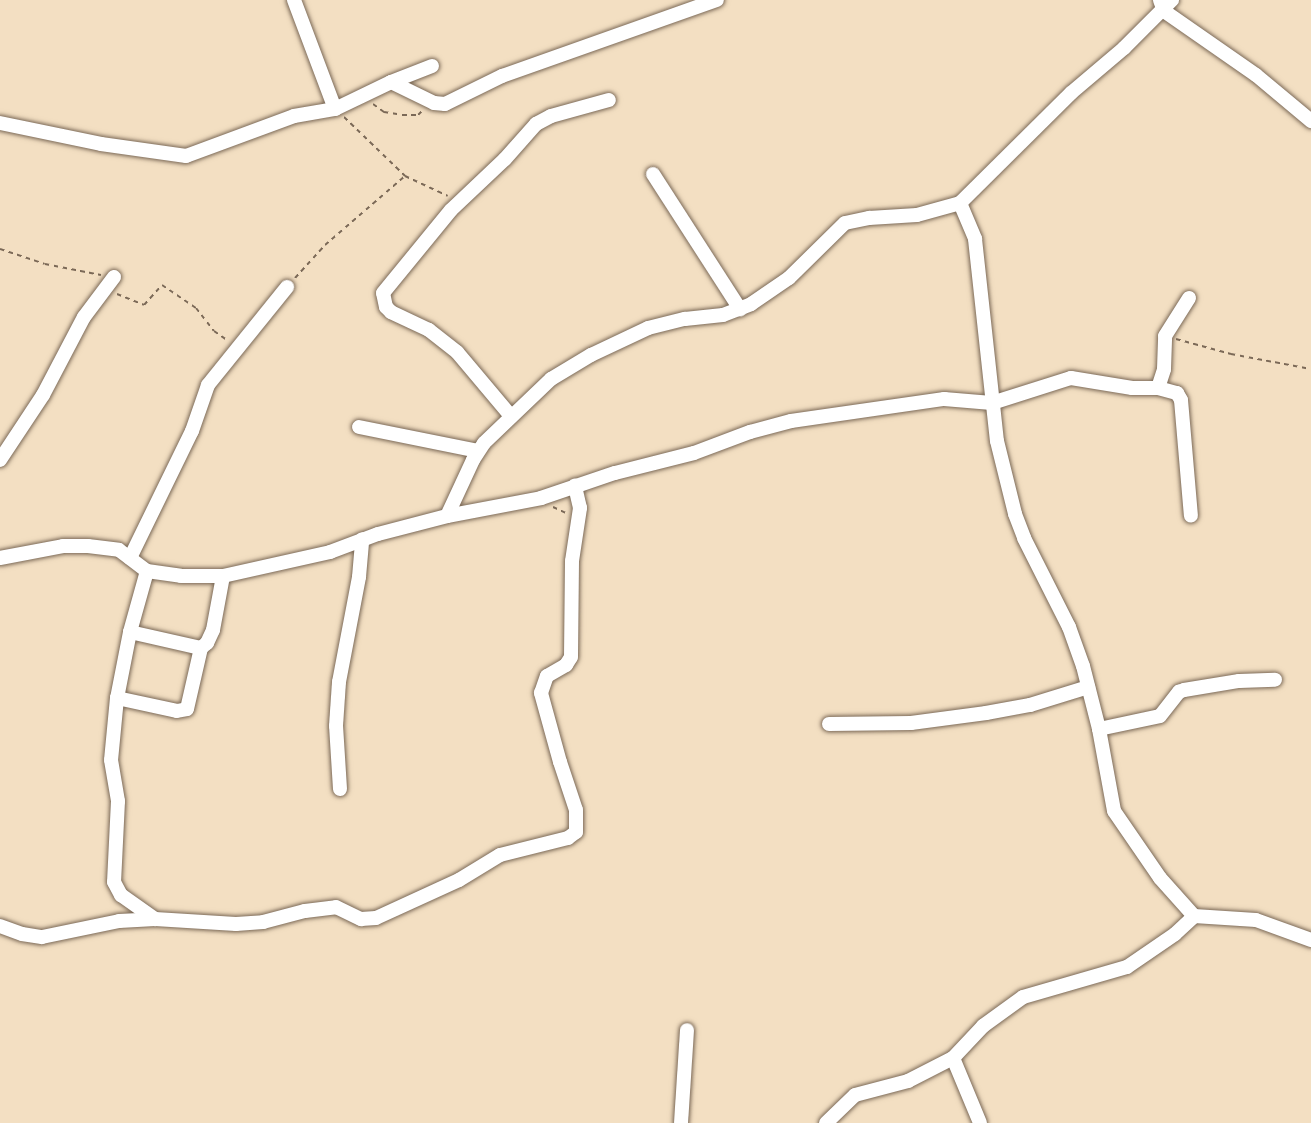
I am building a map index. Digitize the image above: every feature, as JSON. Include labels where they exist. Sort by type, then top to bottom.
[{"type":"street","points":[[294,0],[335,109]]},
{"type":"street","points":[[391,82],[430,100],[445,104],[502,76],[717,0]]},
{"type":"street","points":[[447,516],[478,451],[510,415],[557,375],[634,335],[670,322],[723,315],[763,297],[789,278],[845,223],[869,218],[917,215],[960,203],[1165,4],[1256,75],[1311,122]]},
{"type":"street","points":[[0,123],[101,144],[186,156],[294,116],[335,109],[391,82],[432,66]]},
{"type":"street","points":[[510,415],[482,380],[449,345],[429,330],[397,316],[386,307],[383,301],[385,290],[460,202],[505,159],[536,124],[551,116],[609,100]]},
{"type":"street","points":[[653,174],[740,309]]},
{"type":"street","points":[[960,203],[975,239],[992,403],[1001,464],[1023,538],[1069,627],[1099,729],[1109,792],[1118,822],[1160,878],[1194,916],[1256,920],[1311,940]]},
{"type":"street","points":[[0,459],[43,394],[84,317],[114,277]]},
{"type":"street","points":[[130,558],[192,431],[208,385],[286,287]]},
{"type":"street","points":[[1158,388],[1164,369],[1165,336],[1190,298]]},
{"type":"street","points":[[0,558],[63,546],[105,547],[118,550],[147,571],[181,576],[223,576],[321,554],[362,539],[447,516],[541,498],[575,486],[694,453],[791,421],[944,399],[992,403],[1071,378],[1132,388],[1158,388],[1177,393],[1181,400],[1191,516]]},
{"type":"street","points":[[360,427],[478,451]]},
{"type":"street","points":[[0,926],[22,934],[42,937],[119,921],[156,919],[245,924],[336,907],[361,919],[376,918],[459,880],[500,855],[574,835],[576,810],[560,762],[542,693],[547,676],[566,665],[571,657],[570,591],[580,508],[575,486]]},
{"type":"street","points":[[340,789],[336,726],[338,692],[359,577],[362,539]]},
{"type":"street","points":[[147,571],[130,632],[117,698],[111,760],[118,801],[114,882],[121,895],[156,919]]},
{"type":"street","points":[[117,698],[183,712],[187,709],[201,648],[207,643],[213,630],[223,576]]},
{"type":"street","points":[[130,632],[201,648]]},
{"type":"street","points":[[1099,729],[1160,716],[1179,692],[1184,690],[1239,681],[1275,680]]},
{"type":"street","points":[[829,724],[911,723],[986,713],[1030,705],[1088,687]]},
{"type":"street","points":[[826,1123],[855,1095],[908,1081],[953,1058],[983,1026],[1023,997],[1127,967],[1175,934],[1194,916]]},
{"type":"street","points":[[681,1123],[687,1030]]},
{"type":"street","points":[[953,1058],[980,1123]]},
{"type":"path","points":[[363,97],[384,112],[402,115],[418,115],[430,100]]},
{"type":"path","points":[[335,109],[405,176],[460,202]]},
{"type":"path","points":[[286,287],[326,245],[405,176]]},
{"type":"path","points":[[0,249],[45,264],[114,277],[117,295],[142,305],[162,285],[196,308],[214,331],[238,345]]},
{"type":"path","points":[[1165,336],[1231,354],[1311,369]]},
{"type":"path","points":[[541,498],[570,516],[576,535]]}]
